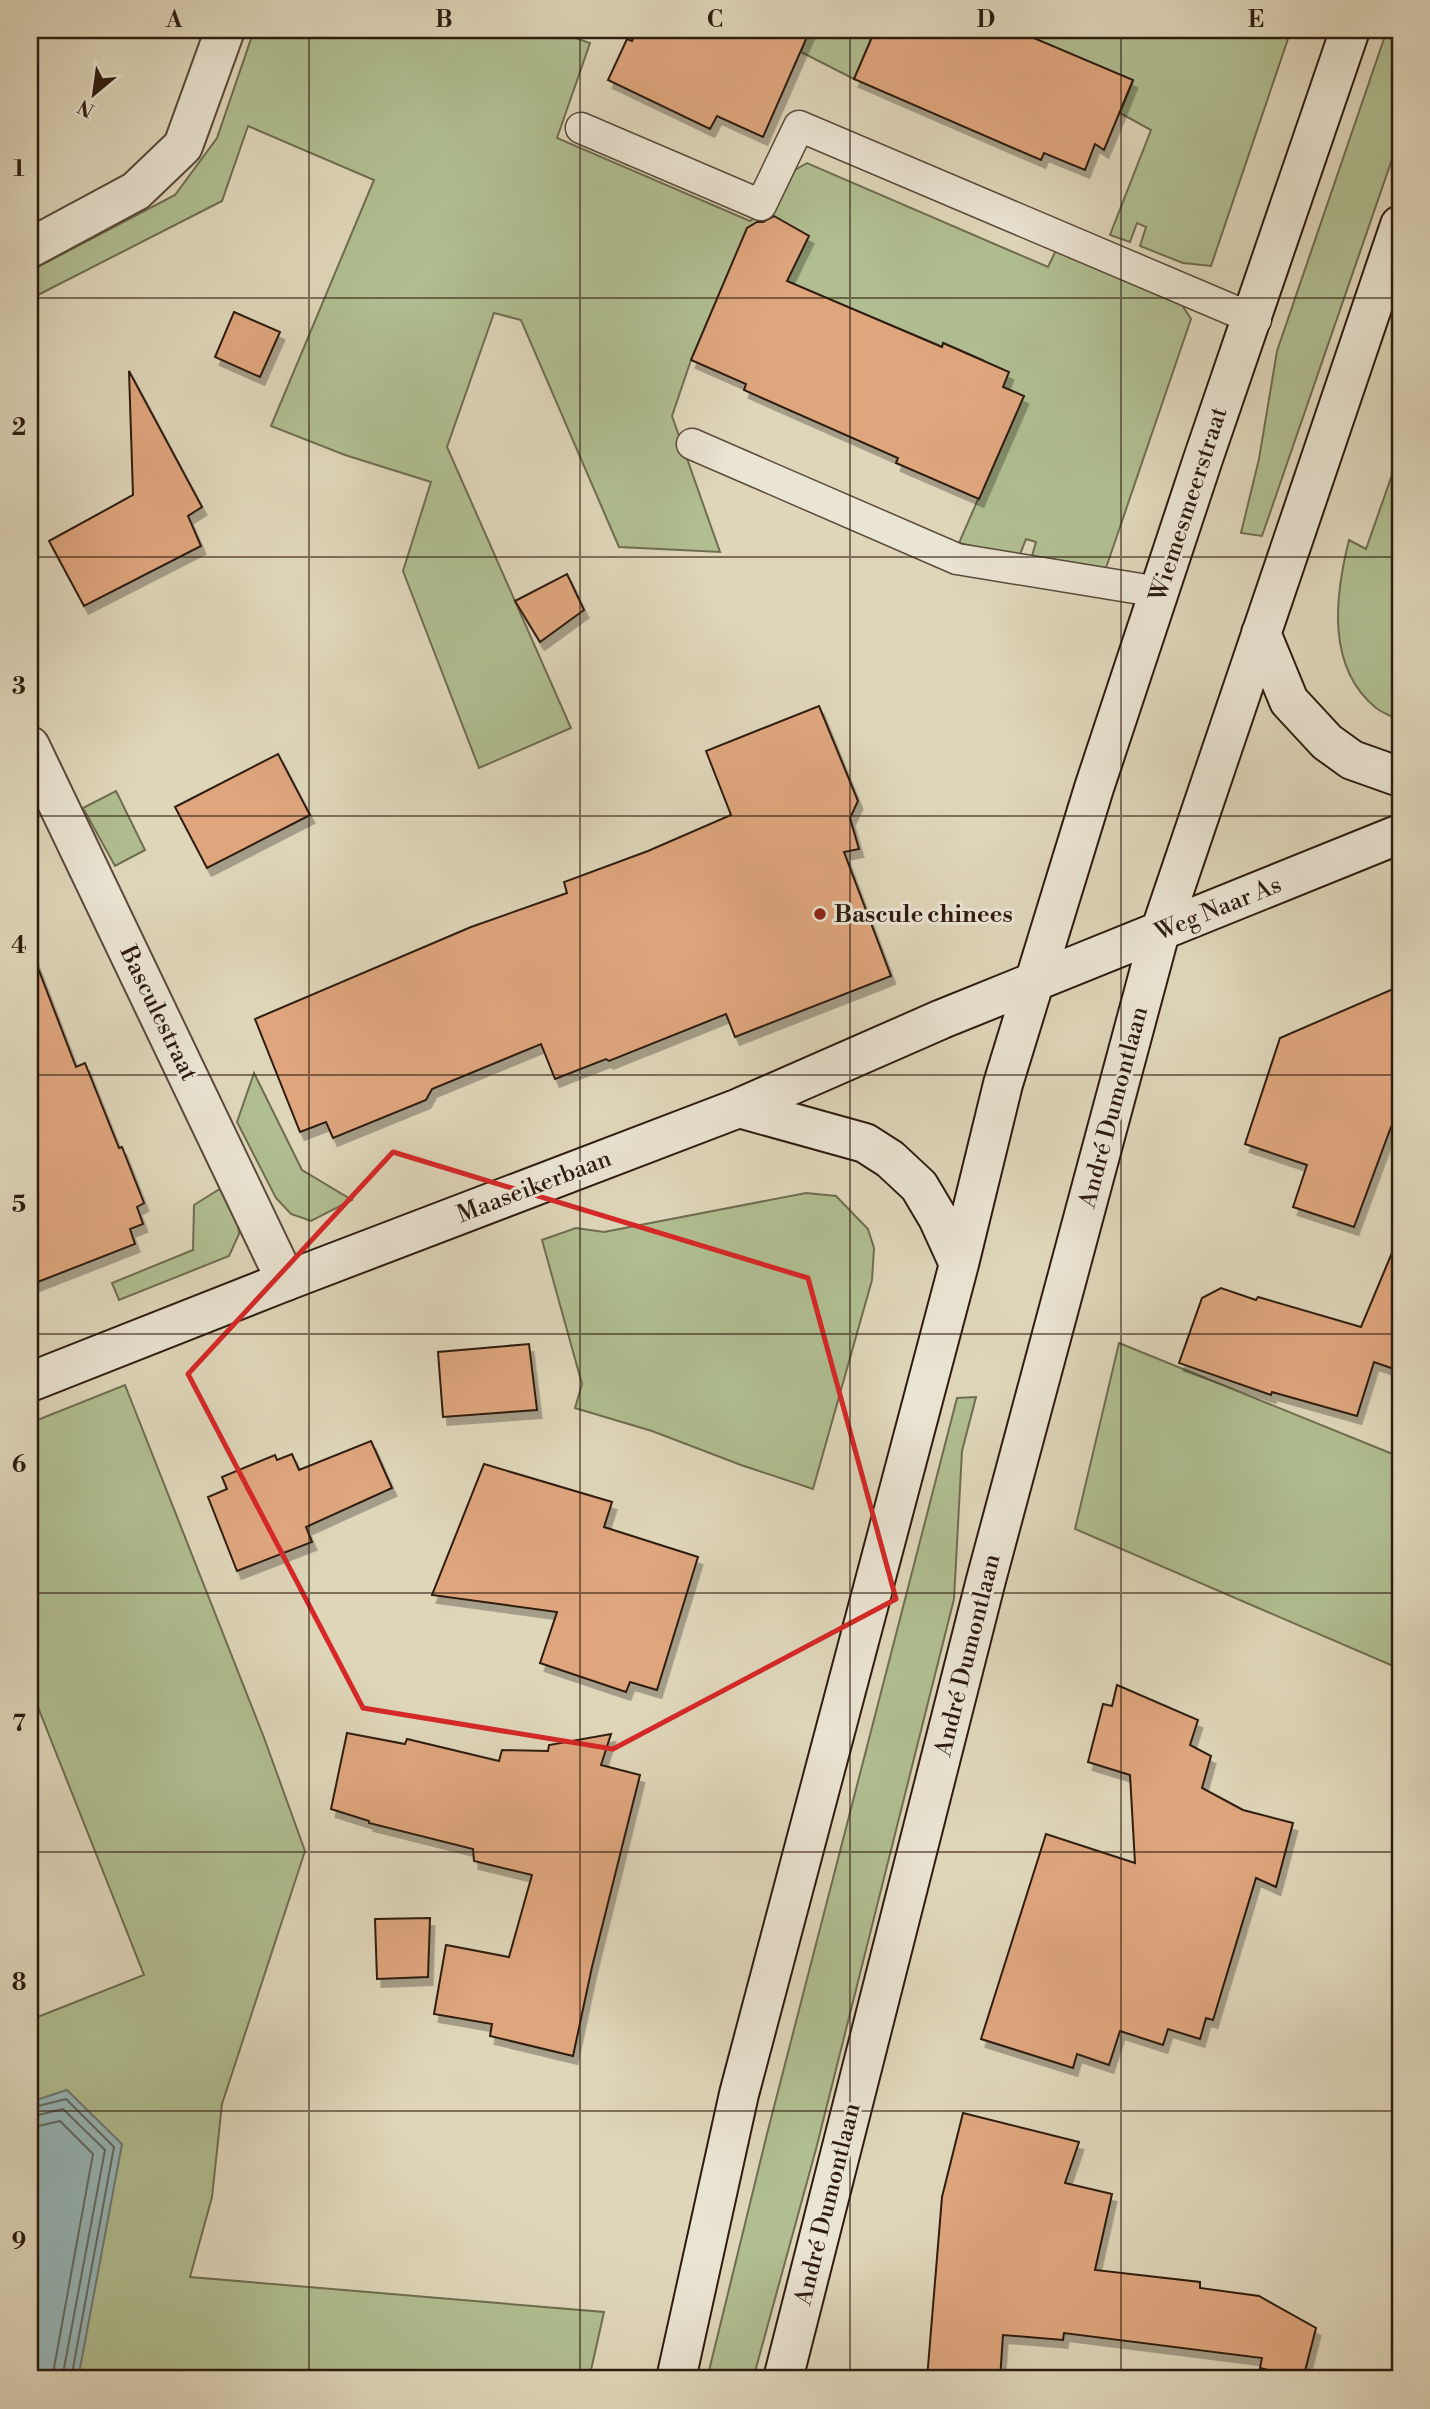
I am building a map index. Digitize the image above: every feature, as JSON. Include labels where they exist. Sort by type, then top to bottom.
[{"type":"main road","points":[[30,248],[136,191],[183,146],[225,30]]},
{"type":"main road","name":"Wiemesmeerstraat","points":[[1036,981],[1075,846],[1350,30]]},
{"type":"main road","points":[[1160,932],[1400,225]]},
{"type":"main road","points":[[1261,633],[1289,701],[1327,742],[1352,760],[1400,778]]},
{"type":"main road","name":"Basculestraat","points":[[30,746],[286,1281]]},
{"type":"main road","name":"Weg Naar As","points":[[1036,981],[1400,834]]},
{"type":"main road","name":"André Dumontlaan","points":[[783,2379],[982,1594],[1160,932]]},
{"type":"main road","points":[[676,2379],[739,2094],[959,1264],[1003,1083],[1036,981]]},
{"type":"main road","name":"Maaseikerbaan","points":[[30,1382],[739,1108],[1036,981]]},
{"type":"main road","points":[[739,1108],[865,1143],[890,1159],[919,1186],[938,1218],[959,1264]]},
{"type":"lane","points":[[581,128],[761,205],[799,126],[1254,319]]},
{"type":"lane","points":[[692,444],[957,559],[1159,592]]},
{"type":"highlighted area","points":[[393,1152],[808,1278],[896,1599],[613,1749],[363,1708],[188,1374]]},
{"type":"green space","points":[[254,30],[553,30],[590,43],[557,138],[750,221],[775,205],[795,170],[807,163],[1048,267],[1057,248],[1180,302],[1191,319],[1106,568],[1032,556],[1036,542],[1026,539],[1019,557],[959,543],[1023,396],[977,376],[983,360],[944,343],[937,358],[938,345],[804,289],[730,269],[691,360],[672,416],[720,552],[619,547],[521,320],[494,313],[447,447],[571,728],[479,768],[403,571],[431,482],[345,455],[271,426],[374,180],[248,126],[222,201],[30,299],[30,271],[175,195],[217,138]]},
{"type":"green space","points":[[787,30],[875,30],[854,79],[801,52],[806,38]]},
{"type":"green space","points":[[1014,30],[1291,30],[1211,266],[1183,263],[1140,246],[1146,227],[1137,223],[1130,242],[1110,235],[1151,130],[1120,113],[1133,81]]},
{"type":"green space","points":[[1387,30],[1400,30],[1400,136],[1262,536],[1241,533],[1259,459],[1277,351]]},
{"type":"green space","points":[[1400,452],[1400,721],[1376,708],[1360,691],[1349,672],[1338,630],[1338,607],[1349,540],[1366,549]]},
{"type":"green space","points":[[116,791],[145,850],[115,866],[83,808]]},
{"type":"green space","points":[[254,1073],[302,1170],[352,1200],[311,1221],[291,1214],[276,1198],[237,1122]]},
{"type":"green space","points":[[223,1187],[237,1217],[239,1234],[229,1256],[119,1300],[112,1283],[193,1250],[194,1205]]},
{"type":"green space","points":[[806,1193],[836,1196],[868,1229],[874,1248],[872,1280],[813,1489],[652,1431],[575,1408],[582,1384],[542,1240],[576,1228],[604,1232]]},
{"type":"green space","points":[[1119,1343],[1400,1457],[1400,1669],[1075,1529]]},
{"type":"green space","points":[[125,1385],[263,1735],[305,1851],[222,2104],[212,2197],[190,2277],[604,2312],[589,2379],[30,2379],[30,2020],[144,1975],[30,1687],[30,1423]]},
{"type":"green space","points":[[976,1397],[962,1451],[954,1599],[816,2149],[753,2379],[707,2379],[767,2134],[957,1398]]},
{"type":"water","points":[[67,2090],[122,2144],[78,2379],[30,2379],[30,2102]]},
{"type":"building","points":[[637,30],[810,30],[763,137],[717,116],[710,129],[608,80],[627,39],[632,41]]},
{"type":"building","points":[[875,30],[1015,30],[1133,80],[1104,150],[1095,144],[1085,170],[1044,153],[1041,160],[854,79]]},
{"type":"building","points":[[774,216],[809,236],[787,281],[942,347],[943,343],[1009,372],[1003,387],[1024,396],[979,499],[896,463],[898,458],[744,390],[746,384],[691,360],[747,228]]},
{"type":"building","points":[[234,312],[280,332],[260,377],[215,357]]},
{"type":"building","points":[[129,371],[202,507],[188,516],[201,546],[84,606],[49,541],[133,495]]},
{"type":"building","points":[[567,574],[584,610],[540,642],[515,601]]},
{"type":"building","points":[[819,706],[858,801],[850,818],[859,849],[844,852],[891,976],[735,1037],[726,1014],[609,1061],[606,1059],[555,1079],[541,1044],[432,1089],[426,1100],[333,1138],[326,1122],[300,1132],[255,1019],[471,927],[567,893],[564,882],[648,851],[731,815],[706,751]]},
{"type":"building","points":[[278,754],[310,815],[207,868],[175,807]]},
{"type":"building","points":[[33,955],[76,1067],[85,1063],[144,1203],[137,1207],[143,1224],[130,1229],[135,1244],[30,1285],[30,956]]},
{"type":"building","points":[[1400,986],[1400,1130],[1391,1127],[1354,1227],[1293,1207],[1307,1165],[1245,1144],[1280,1038]]},
{"type":"building","points":[[1399,1236],[1400,1371],[1374,1362],[1357,1416],[1272,1392],[1271,1395],[1179,1363],[1202,1298],[1221,1288],[1256,1300],[1258,1297],[1361,1327]]},
{"type":"building","points":[[529,1344],[537,1410],[443,1417],[438,1352]]},
{"type":"building","points":[[371,1441],[392,1488],[306,1527],[312,1542],[237,1571],[208,1497],[227,1489],[222,1477],[275,1455],[277,1460],[292,1454],[299,1470]]},
{"type":"building","points":[[484,1464],[612,1502],[604,1527],[698,1557],[657,1690],[630,1682],[626,1692],[540,1663],[557,1612],[432,1595]]},
{"type":"building","points":[[1117,1685],[1198,1720],[1190,1745],[1211,1756],[1202,1788],[1243,1810],[1293,1823],[1276,1887],[1256,1878],[1213,2020],[1206,2018],[1200,2039],[1168,2029],[1163,2045],[1120,2031],[1109,2065],[1077,2054],[1073,2068],[981,2039],[1046,1834],[1135,1863],[1130,1775],[1088,1762],[1103,1704],[1112,1706]]},
{"type":"building","points":[[347,1733],[405,1744],[407,1739],[499,1761],[502,1750],[548,1751],[549,1745],[611,1734],[601,1765],[640,1775],[592,1967],[573,2056],[490,2036],[492,2024],[434,2014],[446,1945],[509,1957],[532,1875],[474,1861],[473,1849],[369,1823],[331,1809]]},
{"type":"building","points":[[430,1918],[428,1977],[377,1979],[375,1919]]},
{"type":"building","points":[[963,2113],[1079,2142],[1065,2183],[1112,2194],[1095,2270],[1200,2282],[1200,2288],[1259,2296],[1316,2328],[1303,2379],[1260,2368],[1262,2358],[1064,2333],[1063,2340],[1003,2335],[1000,2379],[927,2379],[942,2197]]},
{"type":"place","name":"Bascule chinees","points":[[820,914]]}]
